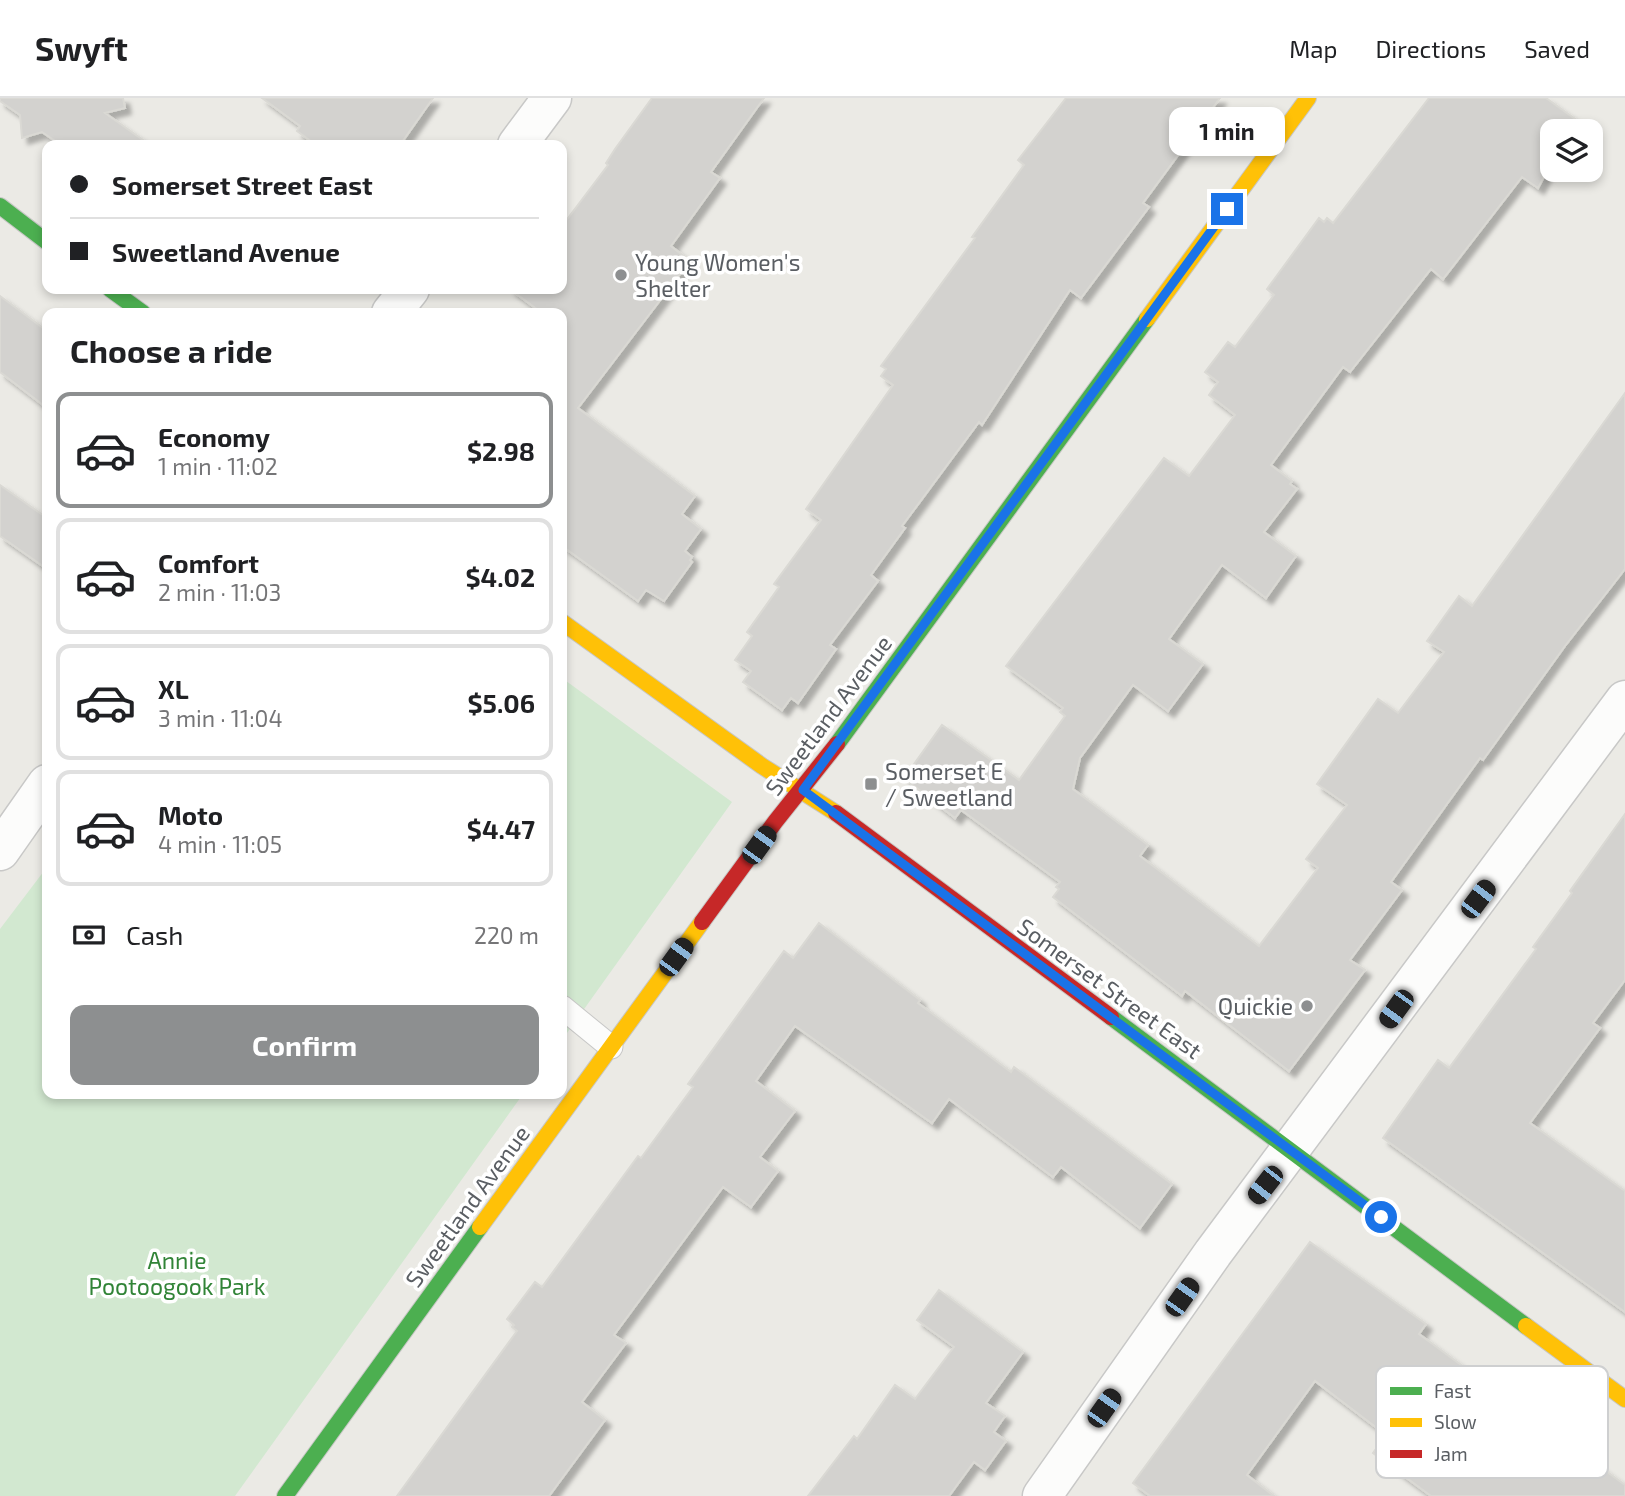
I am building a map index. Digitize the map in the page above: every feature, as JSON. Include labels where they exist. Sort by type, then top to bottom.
[{"type":"street","points":[[521,140],[552,98]]},
{"type":"street","name":"Sweetland Avenue","points":[[285,1496],[775,822],[803,790],[1308,98]]},
{"type":"street","points":[[0,206],[42,238]]},
{"type":"street","points":[[117,294],[136,308]]},
{"type":"street","points":[[395,308],[406,294]]},
{"type":"street","name":"Somerset Street East","points":[[567,626],[762,766],[803,790],[1581,1366]]},
{"type":"street","points":[[1042,1496],[1213,1253],[1292,1151],[1625,699]]},
{"type":"street","points":[[0,851],[42,791]]},
{"type":"street","name":"Somerset Street East","points":[[1608,1386],[1625,1399]]},
{"type":"lane","points":[[567,1011],[611,1047]]},
{"type":"green space","points":[[567,682],[732,802],[567,1033]]},
{"type":"green space","name":"Annie Pootoogook Park","points":[[42,874],[42,1099],[519,1099],[235,1496],[0,1496],[0,929]]},
{"type":"building","points":[[0,98],[123,98],[125,108],[105,113],[143,140],[54,140],[42,132],[22,138],[20,115],[0,101]]},
{"type":"building","points":[[262,98],[433,98],[404,140],[309,140],[297,131],[300,126]]},
{"type":"building","points":[[652,98],[764,98],[711,172],[720,178],[671,246],[690,261],[578,408],[695,496],[682,514],[701,529],[685,551],[692,557],[692,562],[664,601],[646,590],[638,601],[567,550],[567,308],[535,308],[517,294],[567,294],[567,219],[608,165],[606,163]]},
{"type":"building","points":[[1066,98],[1220,98],[1143,203],[1149,207],[1081,298],[1070,290],[982,425],[979,422],[902,526],[905,528],[871,575],[878,581],[830,645],[836,649],[798,703],[791,698],[782,710],[743,682],[751,671],[735,660],[752,636],[747,632],[779,587],[774,584],[821,520],[806,509],[893,385],[881,376],[886,369],[881,366],[975,238],[972,237],[1024,165],[1018,160]]},
{"type":"building","points":[[1429,98],[1546,98],[1575,119],[1540,119],[1541,182],[1538,188],[1522,177],[1443,279],[1431,269],[1350,372],[1343,367],[1271,465],[1292,481],[1290,484],[1297,489],[1264,532],[1296,556],[1266,598],[1222,565],[1169,639],[1203,664],[1168,711],[1133,685],[1080,758],[1073,789],[1148,845],[1140,856],[1259,946],[1318,868],[1306,859],[1347,805],[1317,784],[1378,699],[1398,713],[1444,652],[1427,641],[1459,596],[1472,606],[1625,393],[1625,569],[1565,646],[1483,760],[1480,758],[1391,882],[1402,890],[1350,960],[1365,970],[1289,1071],[1185,991],[1182,996],[1053,897],[1060,882],[961,810],[955,818],[904,778],[942,725],[1019,780],[1065,716],[1060,712],[1063,708],[1006,666],[1164,458],[1189,476],[1235,415],[1209,395],[1218,382],[1205,372],[1228,342],[1235,347],[1274,295],[1267,289],[1319,218],[1324,222],[1327,218],[1333,223]]},
{"type":"building","points":[[0,296],[42,327],[42,404],[0,372]]},
{"type":"building","points":[[0,485],[42,514],[42,565],[0,536]]},
{"type":"building","points":[[1625,814],[1625,980],[1593,1023],[1600,1028],[1530,1123],[1625,1191],[1625,1312],[1383,1138],[1438,1060],[1449,1068],[1536,949],[1533,947]]},
{"type":"building","points":[[819,923],[920,1000],[918,1003],[1011,1072],[1014,1067],[1172,1184],[1140,1228],[1061,1167],[1053,1177],[949,1099],[932,1123],[795,1026],[756,1081],[795,1111],[760,1157],[778,1171],[751,1207],[723,1187],[614,1335],[626,1343],[582,1402],[605,1420],[549,1496],[397,1496],[517,1331],[507,1319],[535,1282],[542,1287],[638,1156],[641,1158],[693,1087],[688,1084],[784,951],[793,958]]},
{"type":"building","points":[[1310,1242],[1426,1324],[1419,1334],[1463,1366],[1376,1366],[1376,1427],[1315,1381],[1247,1475],[1274,1496],[1150,1496],[1133,1483]]},
{"type":"building","points":[[939,1290],[1023,1352],[986,1403],[1005,1416],[994,1432],[1006,1441],[985,1470],[974,1462],[949,1496],[808,1496],[854,1436],[857,1439],[895,1385],[915,1399],[954,1347],[917,1320]]},
{"type":"building","points":[[1608,1473],[1625,1485],[1625,1496],[1431,1496],[1407,1478],[1608,1478]]},
{"type":"traffic: fast","points":[[0,206],[42,238]]},
{"type":"traffic: fast","points":[[117,294],[136,308]]},
{"type":"traffic: fast","points":[[837,744],[1147,319]]},
{"type":"traffic: fast","points":[[1111,1017],[1526,1326]]},
{"type":"traffic: fast","points":[[285,1496],[480,1227]]},
{"type":"traffic: slow","points":[[1147,319],[1308,98]]},
{"type":"traffic: slow","points":[[567,626],[762,766],[836,813]]},
{"type":"traffic: slow","points":[[480,1227],[702,922]]},
{"type":"traffic: slow","points":[[1526,1326],[1580,1366]]},
{"type":"traffic: slow","points":[[1608,1386],[1625,1399]]},
{"type":"traffic: jam","points":[[702,922],[775,822],[837,744]]},
{"type":"traffic: jam","points":[[836,813],[1111,1017]]},
{"type":"place","name":"Young Women's Shelter","points":[[621,275]]},
{"type":"place","name":"Somerset E / Sweetland","points":[[871,784]]},
{"type":"place","name":"Quickie","points":[[1307,1006]]},
{"type":"route","points":[[1227,209],[803,790],[1381,1217]]}]
